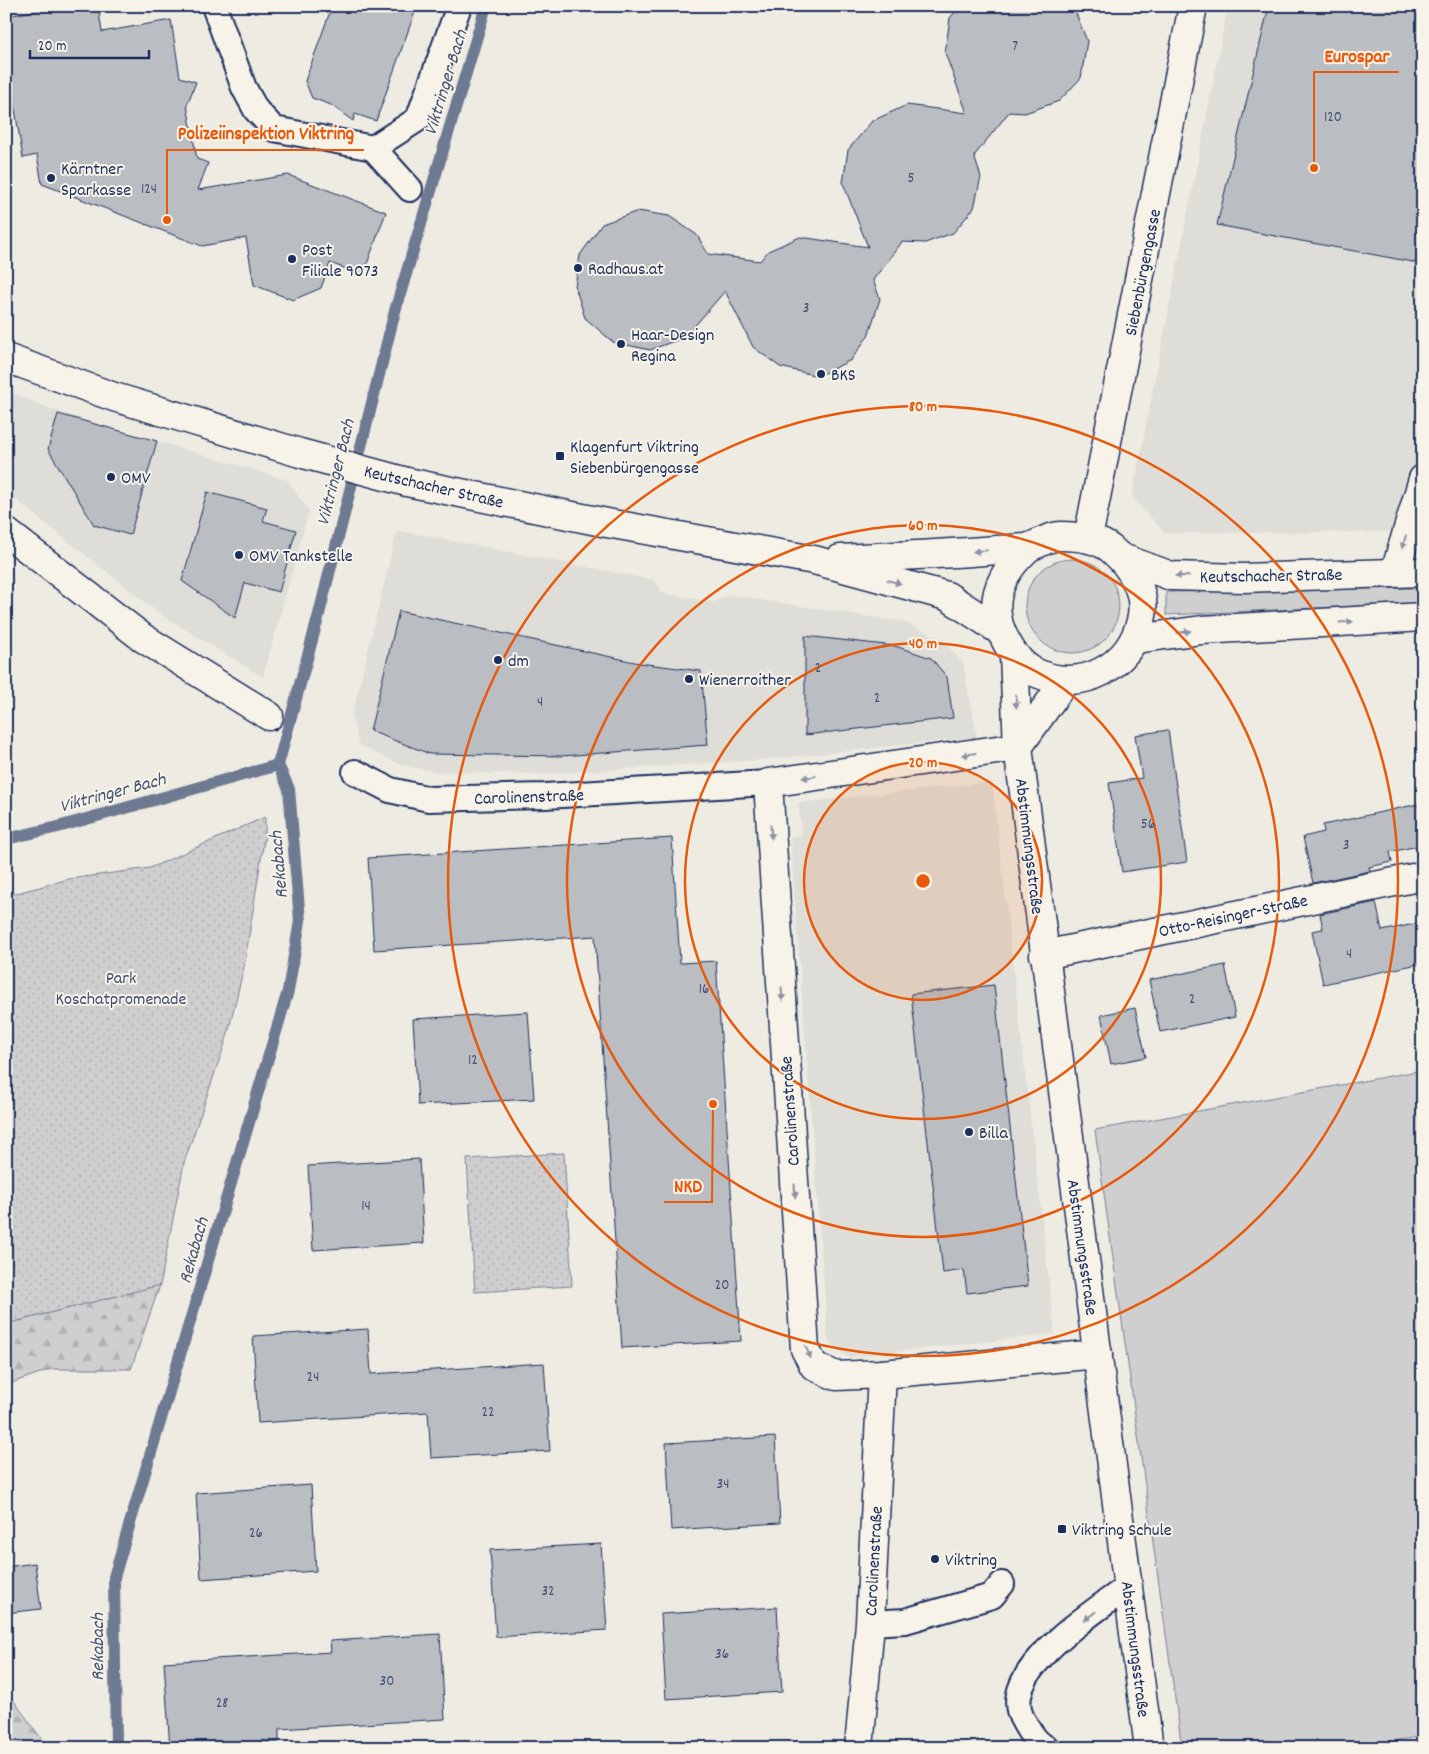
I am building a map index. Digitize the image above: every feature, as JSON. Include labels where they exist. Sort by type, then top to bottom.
[{"type":"street","name":"Siebenbürgengasse","points":[[1088,538],[1193,6]]},
{"type":"street","name":"Keutschacher Straße","points":[[6,358],[114,397],[300,453],[407,482],[607,523],[814,560],[947,596],[999,630]]},
{"type":"street","points":[[1395,572],[1423,479]]},
{"type":"street","points":[[6,532],[143,638],[269,716]]},
{"type":"street","name":"Keutschacher Straße","points":[[814,560],[954,554],[1029,547],[1058,536],[1088,538],[1107,546],[1122,558],[1135,576],[1142,597],[1142,618],[1136,639],[1118,662],[1094,677],[1065,681],[1037,674],[1014,656],[999,630],[996,607],[1000,584],[1012,563],[1029,547]]},
{"type":"street","name":"Keutschacher Straße","points":[[1122,558],[1171,576],[1244,578],[1423,572]]},
{"type":"street","points":[[1136,639],[1202,630],[1423,617]]},
{"type":"street","name":"Abstimmungsstraße","points":[[1014,656],[1018,747],[1149,1748]]},
{"type":"street","points":[[1018,747],[1065,681]]},
{"type":"street","name":"Carolinenstraße","points":[[1018,747],[768,783],[805,1349],[814,1366],[836,1376],[882,1374],[1098,1354]]},
{"type":"street","name":"Otto-Reisinger-Straße","points":[[1044,955],[1423,876]]},
{"type":"street","name":"Carolinenstraße","points":[[859,1748],[870,1624],[882,1374]]},
{"type":"lane","points":[[214,6],[244,88],[256,110],[274,128],[373,148],[410,189]]},
{"type":"lane","points":[[373,148],[418,119],[459,6]]},
{"type":"lane","name":"Carolinenstraße","points":[[355,772],[390,790],[429,799],[545,796],[768,783]]},
{"type":"lane","points":[[870,1624],[905,1621],[992,1596],[1002,1584]]},
{"type":"lane","points":[[1047,1748],[1032,1736],[1020,1715],[1019,1697],[1026,1673],[1045,1650],[1128,1586]]},
{"type":"shaded area","points":[[1228,6],[1423,6],[1423,532],[1165,533],[1132,497]]},
{"type":"shaded area","points":[[6,391],[59,412],[287,480],[309,511],[263,677],[160,614],[6,492]]},
{"type":"shaded area","points":[[397,530],[654,580],[663,593],[713,602],[729,595],[904,622],[942,639],[963,663],[977,737],[761,760],[541,774],[436,772],[399,764],[359,745],[352,716]]},
{"type":"shaded area","points":[[992,782],[1055,1334],[847,1357],[828,1340],[790,837],[802,835],[798,803]]},
{"type":"green space","points":[[1072,559],[1090,562],[1105,573],[1116,588],[1119,606],[1116,624],[1105,639],[1090,650],[1072,653],[1054,650],[1039,639],[1028,624],[1025,606],[1028,588],[1039,573],[1054,562]]},
{"type":"green space","points":[[1423,588],[1423,603],[1166,615],[1166,592]]},
{"type":"green space","name":"Park Koschatpromenade","points":[[265,817],[265,834],[244,967],[227,1037],[184,1163],[160,1285],[6,1324],[6,896],[69,879],[150,868]]},
{"type":"green space","points":[[1423,1070],[1423,1736],[1352,1748],[1182,1748],[1095,1130]]},
{"type":"green space","points":[[564,1153],[572,1286],[475,1292],[467,1159]]},
{"type":"green space","points":[[160,1285],[131,1369],[51,1369],[6,1385],[6,1324]]},
{"type":"green space","points":[[6,1690],[48,1748],[6,1748]]},
{"type":"building","points":[[63,6],[98,6],[102,32],[171,20],[180,77],[196,82],[187,105],[197,159],[208,163],[198,190],[288,175],[386,212],[363,275],[330,263],[321,288],[293,300],[254,285],[246,238],[202,246],[42,184],[37,155],[23,158],[6,55],[6,16]]},
{"type":"building","points":[[332,6],[417,6],[376,121],[355,114],[353,121],[331,105],[312,98],[305,81]]},
{"type":"building","points":[[960,6],[1073,6],[1087,41],[1081,78],[1059,101],[1025,113],[1009,112],[974,156],[981,177],[974,208],[953,233],[925,243],[902,242],[873,280],[880,299],[868,336],[851,360],[818,376],[780,367],[753,347],[725,291],[685,337],[650,350],[613,342],[585,318],[575,286],[580,255],[602,224],[638,211],[669,216],[697,235],[708,254],[760,261],[768,251],[800,237],[868,247],[843,183],[848,150],[872,121],[907,105],[967,113],[945,53],[950,18]]},
{"type":"building","points":[[1269,6],[1423,6],[1423,264],[1217,225]]},
{"type":"building","points":[[58,414],[157,441],[130,535],[94,525],[48,449]]},
{"type":"building","name":"OMV Tankstelle","points":[[207,492],[267,508],[263,521],[296,530],[279,592],[245,583],[235,618],[182,581]]},
{"type":"building","points":[[399,611],[639,663],[701,671],[708,745],[562,756],[430,754],[370,731]]},
{"type":"building","points":[[805,636],[895,646],[931,658],[947,677],[953,718],[805,735]]},
{"type":"building","points":[[1168,730],[1187,862],[1122,872],[1109,783],[1142,778],[1135,735]]},
{"type":"building","points":[[1418,804],[1423,827],[1423,845],[1390,852],[1392,862],[1369,867],[1370,871],[1313,883],[1303,837],[1324,832],[1323,825]]},
{"type":"building","points":[[672,838],[680,963],[716,961],[741,1341],[622,1348],[595,936],[374,950],[368,858]]},
{"type":"building","points":[[1376,902],[1382,931],[1423,922],[1423,963],[1323,984],[1312,931],[1323,929],[1320,914]]},
{"type":"building","points":[[1225,965],[1235,1017],[1160,1032],[1149,980]]},
{"type":"building","name":"Billa","points":[[994,985],[1028,1286],[967,1293],[964,1270],[943,1273],[911,994]]},
{"type":"building","points":[[1135,1008],[1146,1057],[1111,1064],[1101,1015]]},
{"type":"building","points":[[528,1012],[534,1099],[418,1105],[413,1019]]},
{"type":"building","points":[[419,1159],[424,1243],[313,1250],[308,1166]]},
{"type":"building","points":[[368,1329],[371,1374],[544,1363],[550,1451],[431,1458],[428,1412],[258,1423],[253,1336]]},
{"type":"building","points":[[775,1437],[780,1523],[671,1530],[666,1443]]},
{"type":"building","points":[[311,1485],[316,1571],[201,1579],[196,1493]]},
{"type":"building","points":[[601,1544],[607,1630],[496,1637],[490,1550]]},
{"type":"building","points":[[35,1563],[41,1609],[6,1613],[6,1567]]},
{"type":"building","points":[[777,1607],[782,1692],[666,1699],[661,1614]]},
{"type":"building","points":[[440,1634],[445,1719],[279,1729],[279,1742],[170,1748],[164,1662],[331,1652],[330,1641]]},
{"type":"waterway","name":"Viktringer Bach","points":[[6,839],[58,827],[278,765],[318,618],[395,311],[486,6]]},
{"type":"waterway","name":"Rekabach","points":[[116,1748],[114,1577],[288,991],[300,921],[289,789],[278,765]]},
{"type":"place","name":"Eurospar","points":[[1314,168]]},
{"type":"place","name":"Kärntner Sparkasse","points":[[51,178]]},
{"type":"place","name":"Polizeiinspektion Viktring","points":[[167,220]]},
{"type":"place","name":"Post Filiale 9073","points":[[292,259]]},
{"type":"place","name":"Radhaus.at","points":[[578,268]]},
{"type":"place","name":"Haar-Design Regina","points":[[621,344]]},
{"type":"place","name":"BKS","points":[[821,374]]},
{"type":"place","name":"Klagenfurt Viktring Siebenbürgengasse","points":[[560,456]]},
{"type":"place","name":"OMV","points":[[111,477]]},
{"type":"place","name":"OMV Tankstelle","points":[[239,555]]},
{"type":"place","name":"dm","points":[[498,660]]},
{"type":"place","name":"Wienerroither","points":[[689,679]]},
{"type":"place","name":"NKD","points":[[713,1104]]},
{"type":"place","name":"Billa","points":[[969,1132]]},
{"type":"place","name":"Viktring Schule","points":[[1062,1529]]},
{"type":"place","name":"Viktring","points":[[935,1559]]}]
